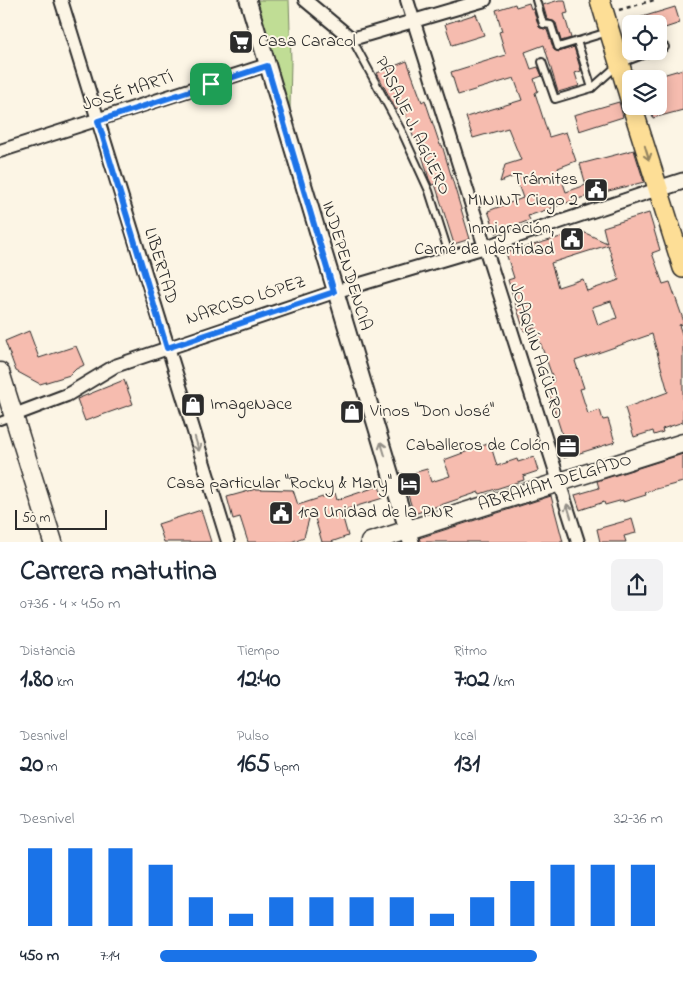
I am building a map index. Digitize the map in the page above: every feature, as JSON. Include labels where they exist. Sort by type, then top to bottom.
[{"type":"main road","points":[[605,15],[622,74]]},
{"type":"main road","points":[[635,115],[683,268]]},
{"type":"main road","points":[[0,372],[7,418],[53,542]]},
{"type":"main road","name":"ABRAHAM DELGADO","points":[[370,542],[410,535],[559,481],[683,443]]},
{"type":"street","name":"LIBERTAD","points":[[61,0],[228,542]]},
{"type":"street","name":"INDEPENDENCIA","points":[[248,0],[334,292],[410,535]]},
{"type":"street","points":[[305,0],[352,39],[484,0]]},
{"type":"street","name":"JOAQUÍN AGÜERO","points":[[407,0],[578,542]]},
{"type":"street","name":"JOSÉ MARTÍ","points":[[0,151],[267,66]]},
{"type":"street","name":"NARCISO LÓPEZ","points":[[7,418],[67,395],[115,366],[334,292],[485,247],[683,181]]},
{"type":"lane","points":[[536,0],[544,24],[551,25],[558,47],[577,41],[605,15]]},
{"type":"lane","name":"PASAJE J. AGÜERO","points":[[352,39],[402,132],[429,190],[450,257]]},
{"type":"lane","points":[[577,41],[592,88]]},
{"type":"lane","points":[[542,62],[555,99],[592,88],[619,64],[630,60]]},
{"type":"path","points":[[605,15],[654,0]]},
{"type":"green space","points":[[255,0],[289,0],[290,109]]},
{"type":"building","points":[[565,0],[568,13],[564,14],[571,38],[561,41],[556,23],[547,19],[543,5]]},
{"type":"building","points":[[529,3],[531,9],[533,8],[539,27],[547,30],[554,50],[559,52],[574,47],[581,71],[575,73],[579,86],[558,92],[544,45],[525,52],[531,69],[538,67],[542,76],[534,79],[538,91],[535,93],[549,137],[566,132],[576,161],[558,168],[566,192],[586,185],[580,164],[634,150],[644,182],[581,198],[528,216],[530,220],[496,233],[488,211],[523,198],[515,176],[500,182],[505,165],[521,160],[508,128],[473,138],[466,117],[522,100],[514,78],[458,95],[451,72],[506,55],[499,32],[502,31],[496,10],[515,4],[516,7]]},
{"type":"building","points":[[675,7],[680,23],[667,27],[667,15],[649,15]]},
{"type":"building","points":[[476,14],[484,35],[452,45],[445,24]]},
{"type":"building","points":[[407,61],[422,102],[425,100],[440,145],[442,145],[470,239],[454,244],[435,184],[432,185],[429,179],[417,138],[414,139],[403,107],[396,110],[377,73]]},
{"type":"building","points":[[683,69],[683,110],[667,114],[667,74]]},
{"type":"building","points":[[619,102],[623,117],[579,131],[574,115]]},
{"type":"building","points":[[652,115],[664,115],[653,118]]},
{"type":"building","points":[[649,213],[660,250],[652,253],[663,284],[670,282],[683,319],[683,324],[679,325],[683,337],[683,422],[662,429],[663,432],[654,435],[653,431],[634,437],[625,408],[668,392],[652,334],[575,361],[584,388],[580,389],[588,414],[600,410],[603,420],[608,419],[615,442],[564,458],[557,436],[562,434],[546,384],[554,381],[535,328],[524,331],[508,280],[514,278],[506,253],[581,231],[607,243],[603,227]],"holes":[[[608,245],[619,280],[587,291],[583,279],[558,287],[551,263]],[[611,301],[617,318],[598,325],[592,307]]]},
{"type":"building","points":[[29,331],[39,358],[76,346],[84,365],[70,375],[40,384],[16,371],[5,341]]},
{"type":"building","points":[[124,380],[133,404],[85,421],[77,399]]},
{"type":"building","points":[[490,443],[497,466],[517,459],[518,462],[534,457],[538,471],[523,476],[524,480],[480,494],[479,492],[414,514],[402,476],[427,469],[431,482],[450,476],[444,460]]},
{"type":"building","points":[[683,454],[683,482],[645,492],[646,495],[623,502],[623,500],[605,505],[604,502],[580,510],[575,495],[599,488],[597,481]]},
{"type":"building","points":[[379,486],[383,498],[341,511],[348,536],[331,542],[322,542],[312,508],[304,537],[291,542],[248,542],[240,517],[233,519],[227,497],[256,489],[293,490],[298,505],[335,493],[337,500]]},
{"type":"building","points":[[551,496],[563,542],[420,542],[419,538]]},
{"type":"building","points":[[201,510],[211,542],[164,542],[158,524]]},
{"type":"building","points":[[632,519],[636,533],[624,536],[626,542],[600,542],[597,529]]},
{"type":"place","name":"Casa Caracol","points":[[241,42]]},
{"type":"place","name":"Trámites MININT Ciego 2","points":[[596,190]]},
{"type":"place","name":"Inmigración, Carné de Identidad","points":[[572,239]]},
{"type":"place","name":"ImageNace","points":[[193,405]]},
{"type":"place","name":"Vinos \"Don José\"","points":[[352,412]]},
{"type":"place","name":"Caballeros de Colón","points":[[568,446]]},
{"type":"place","name":"Casa particular \"Rocky & Mary\"","points":[[409,484]]},
{"type":"place","name":"1ra Unidad de la PNR","points":[[281,513]]},
{"type":"route","points":[[267,66],[334,292],[167,348],[98,121],[211,84],[267,66]]}]
